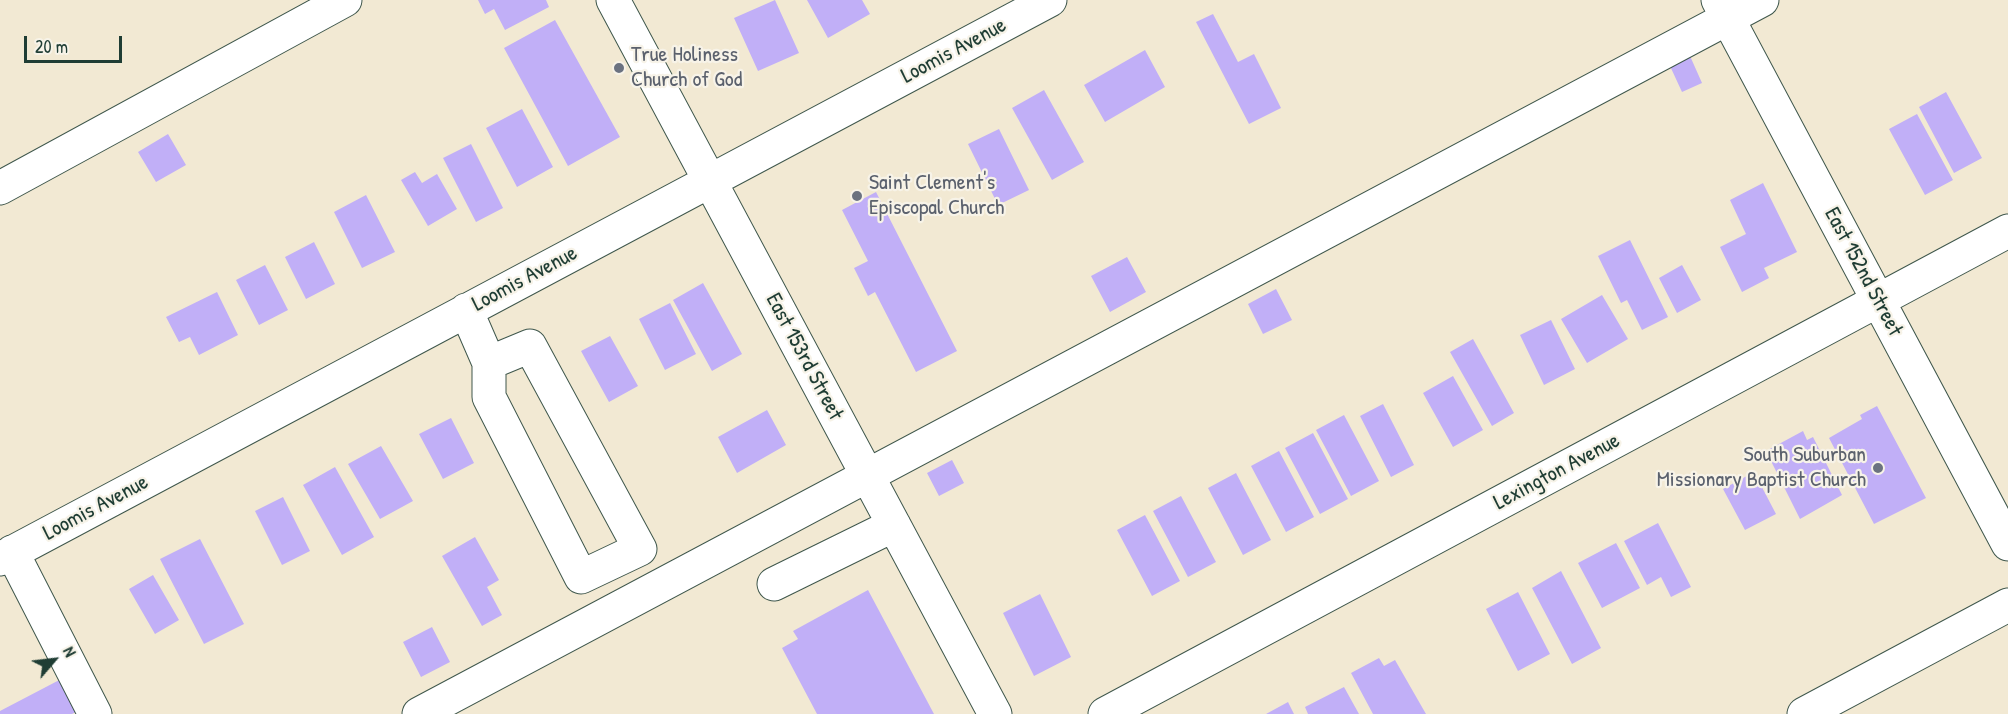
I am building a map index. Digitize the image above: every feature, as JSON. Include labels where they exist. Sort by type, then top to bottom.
[{"type":"street","points":[[0,188],[345,0]]},
{"type":"street","name":"East 153rd Street","points":[[613,0],[995,714]]},
{"type":"street","name":"Loomis Avenue","points":[[6,556],[1050,0]]},
{"type":"street","points":[[419,714],[867,476],[1723,9],[1762,0]]},
{"type":"street","name":"East 152nd Street","points":[[1723,9],[2008,544]]},
{"type":"street","name":"Lexington Avenue","points":[[1105,714],[2008,231]]},
{"type":"street","points":[[466,310],[489,363],[489,397],[581,577],[640,549],[530,346],[489,363]]},
{"type":"street","points":[[774,584],[894,525]]},
{"type":"street","points":[[6,556],[95,714]]},
{"type":"street","points":[[1804,714],[2008,605]]},
{"type":"building","points":[[478,0],[546,0],[549,7],[505,30],[494,9],[485,14]]},
{"type":"building","points":[[775,0],[799,53],[758,71],[734,18]]},
{"type":"building","points":[[807,0],[862,0],[870,14],[828,38]]},
{"type":"building","points":[[1213,14],[1238,62],[1254,54],[1281,108],[1249,124],[1196,22]]},
{"type":"building","points":[[555,20],[620,137],[568,166],[504,48]]},
{"type":"building","points":[[1145,50],[1165,87],[1105,122],[1084,85]]},
{"type":"building","points":[[1690,56],[1702,83],[1682,92],[1670,66]]},
{"type":"building","points":[[1044,90],[1084,162],[1052,180],[1012,108]]},
{"type":"building","points":[[1946,92],[1982,158],[1954,173],[1919,107]]},
{"type":"building","points":[[522,109],[553,167],[517,187],[486,128]]},
{"type":"building","points":[[1917,114],[1953,180],[1925,195],[1889,129]]},
{"type":"building","points":[[999,129],[1029,190],[998,205],[968,144]]},
{"type":"building","points":[[168,134],[186,165],[156,182],[138,152]]},
{"type":"building","points":[[471,144],[503,208],[476,222],[443,158]]},
{"type":"building","points":[[415,172],[422,183],[437,174],[457,209],[428,226],[401,180]]},
{"type":"building","points":[[1763,183],[1797,252],[1764,268],[1769,278],[1742,292],[1720,247],[1746,234],[1730,200]]},
{"type":"building","points":[[876,192],[957,351],[916,372],[875,292],[868,296],[854,268],[868,261],[842,210]]},
{"type":"building","points":[[366,195],[395,252],[362,268],[334,212]]},
{"type":"building","points":[[1630,240],[1668,317],[1642,330],[1627,300],[1621,303],[1598,256]]},
{"type":"building","points":[[314,242],[335,284],[306,299],[285,257]]},
{"type":"building","points":[[1127,257],[1146,292],[1110,312],[1091,276]]},
{"type":"building","points":[[265,265],[288,310],[259,325],[236,280]]},
{"type":"building","points":[[1682,265],[1701,300],[1677,313],[1659,278]]},
{"type":"building","points":[[703,283],[742,354],[712,371],[673,300]]},
{"type":"building","points":[[1276,289],[1292,320],[1263,334],[1248,304]]},
{"type":"building","points":[[217,292],[238,335],[199,355],[190,337],[179,342],[166,317]]},
{"type":"building","points":[[1602,295],[1628,339],[1587,363],[1561,319]]},
{"type":"building","points":[[670,303],[696,354],[665,370],[639,319]]},
{"type":"building","points":[[1551,320],[1575,369],[1544,385],[1520,335]]},
{"type":"building","points":[[610,336],[638,386],[609,402],[581,351]]},
{"type":"building","points":[[1473,339],[1514,413],[1492,426],[1450,352]]},
{"type":"building","points":[[1453,376],[1483,430],[1453,447],[1423,393]]},
{"type":"building","points":[[1383,404],[1414,465],[1391,477],[1360,416]]},
{"type":"building","name":"South Suburban Missionary Baptist Church","points":[[1877,406],[1926,498],[1874,524],[1829,438],[1862,419],[1860,415]]},
{"type":"building","points":[[767,410],[786,445],[737,473],[718,437]]},
{"type":"building","points":[[1344,415],[1379,481],[1351,496],[1316,430]]},
{"type":"building","points":[[451,418],[474,463],[443,479],[419,434]]},
{"type":"building","points":[[1803,431],[1807,440],[1813,437],[1842,495],[1800,519],[1766,451]]},
{"type":"building","points":[[1313,433],[1348,499],[1320,514],[1285,448]]},
{"type":"building","points":[[381,446],[413,501],[380,519],[348,464]]},
{"type":"building","points":[[1279,451],[1314,517],[1286,532],[1251,466]]},
{"type":"building","points":[[952,460],[964,483],[939,496],[927,473]]},
{"type":"building","points":[[335,467],[374,537],[342,555],[303,485]]},
{"type":"building","points":[[1754,472],[1776,514],[1745,530],[1723,489]]},
{"type":"building","points":[[1236,473],[1271,540],[1243,555],[1208,488]]},
{"type":"building","points":[[1181,496],[1216,562],[1188,577],[1153,511]]},
{"type":"building","points":[[283,497],[310,551],[282,565],[255,511]]},
{"type":"building","points":[[1145,515],[1180,581],[1152,596],[1117,530]]},
{"type":"building","points":[[1658,523],[1691,587],[1671,597],[1661,577],[1647,585],[1624,541]]},
{"type":"building","points":[[475,537],[499,580],[487,587],[502,615],[482,626],[442,556]]},
{"type":"building","points":[[200,539],[244,624],[204,644],[160,559]]},
{"type":"building","points":[[1616,543],[1640,588],[1602,608],[1578,563]]},
{"type":"building","points":[[1561,571],[1601,648],[1572,664],[1532,588]]},
{"type":"building","points":[[153,575],[179,620],[155,634],[129,589]]},
{"type":"building","points":[[868,590],[934,714],[817,714],[782,648],[798,639],[793,631]]},
{"type":"building","points":[[1518,592],[1550,654],[1518,671],[1486,609]]},
{"type":"building","points":[[1040,594],[1071,657],[1034,676],[1003,613]]},
{"type":"building","points":[[432,627],[450,662],[421,677],[403,642]]},
{"type":"building","points":[[1379,658],[1384,666],[1395,660],[1426,714],[1373,714],[1351,673]]},
{"type":"building","points":[[67,676],[84,708],[72,714],[0,714],[0,711]]},
{"type":"building","points":[[1344,687],[1359,714],[1308,714],[1305,707]]},
{"type":"building","points":[[1288,702],[1294,714],[1266,714]]},
{"type":"place","name":"True Holiness Church of God","points":[[619,68]]},
{"type":"place","name":"Saint Clement's Episcopal Church","points":[[857,196]]},
{"type":"place","name":"South Suburban Missionary Baptist Church","points":[[1878,468]]}]
